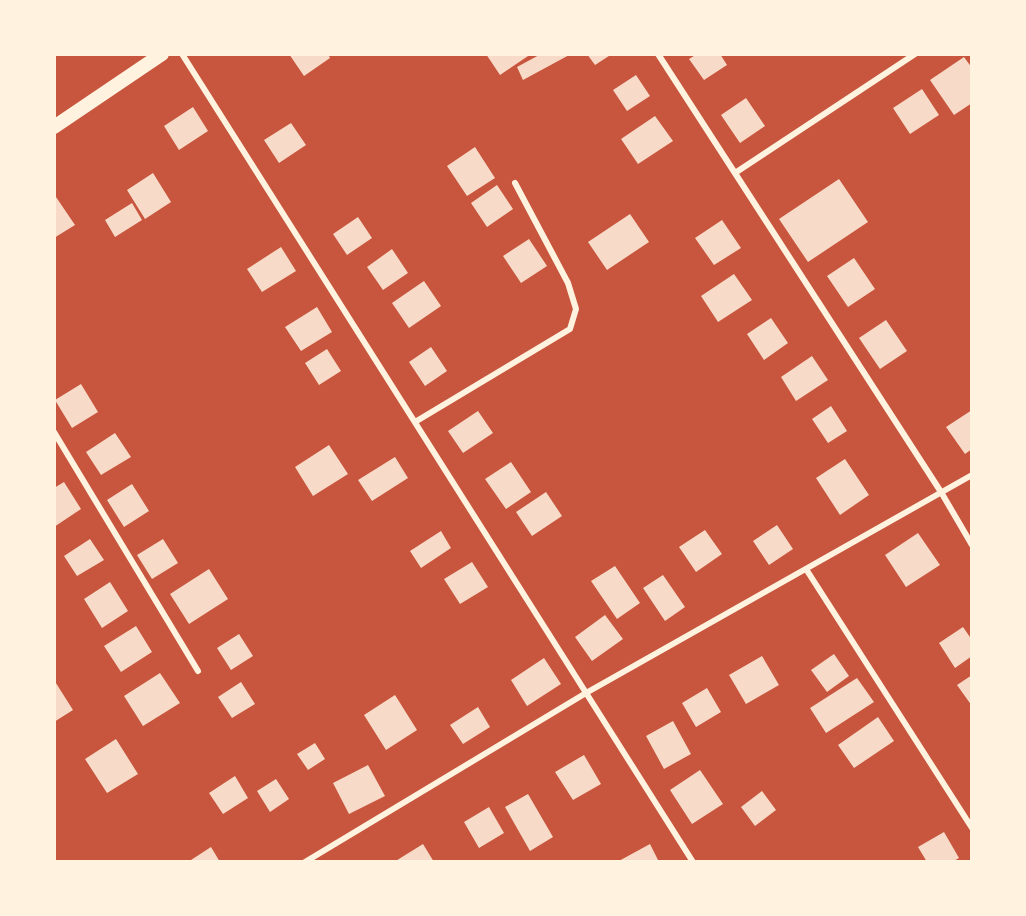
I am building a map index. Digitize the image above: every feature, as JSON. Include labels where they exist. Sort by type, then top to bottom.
[{"type":"main road","points":[[54,127],[162,54]]},
{"type":"street","points":[[182,54],[693,862]]},
{"type":"street","points":[[658,54],[941,492],[972,545]]},
{"type":"street","points":[[735,173],[915,54]]},
{"type":"street","points":[[415,422],[570,329],[576,309],[568,283],[515,183]]},
{"type":"street","points":[[54,432],[198,671]]},
{"type":"street","points":[[305,862],[586,693],[972,475]]},
{"type":"street","points":[[806,569],[972,828]]},
{"type":"building","points":[[289,54],[328,54],[330,58],[304,76]]},
{"type":"building","points":[[486,54],[531,54],[500,75]]},
{"type":"building","points":[[541,54],[571,54],[523,80],[517,67]]},
{"type":"building","points":[[587,54],[612,54],[595,65]]},
{"type":"building","points":[[697,54],[720,54],[727,65],[704,80],[689,59]]},
{"type":"building","points":[[964,57],[972,68],[972,103],[954,115],[930,80]]},
{"type":"building","points":[[636,75],[650,96],[627,111],[613,90]]},
{"type":"building","points":[[922,89],[939,115],[910,134],[893,108]]},
{"type":"building","points":[[746,98],[765,126],[740,143],[721,115]]},
{"type":"building","points":[[193,107],[208,131],[179,150],[164,126]]},
{"type":"building","points":[[655,116],[673,141],[638,164],[621,139]]},
{"type":"building","points":[[291,123],[306,145],[279,163],[264,140]]},
{"type":"building","points":[[475,147],[495,178],[467,196],[447,166]]},
{"type":"building","points":[[153,173],[171,202],[145,219],[127,190]]},
{"type":"building","points":[[839,179],[868,222],[808,262],[779,219]]},
{"type":"building","points":[[497,185],[513,209],[487,227],[471,203]]},
{"type":"building","points":[[56,197],[75,225],[54,238],[54,198]]},
{"type":"building","points":[[132,203],[142,220],[115,237],[105,220]]},
{"type":"building","points":[[630,214],[649,242],[607,270],[588,242]]},
{"type":"building","points":[[358,217],[372,238],[347,255],[333,234]]},
{"type":"building","points":[[722,220],[741,248],[714,265],[695,238]]},
{"type":"building","points":[[529,239],[547,266],[521,283],[503,256]]},
{"type":"building","points":[[281,247],[296,271],[262,292],[247,269]]},
{"type":"building","points":[[392,249],[408,273],[383,290],[367,267]]},
{"type":"building","points":[[854,258],[875,289],[848,307],[827,276]]},
{"type":"building","points":[[734,274],[752,300],[718,322],[701,296]]},
{"type":"building","points":[[424,281],[441,306],[409,328],[392,303]]},
{"type":"building","points":[[317,307],[332,332],[301,351],[285,327]]},
{"type":"building","points":[[771,318],[788,343],[764,360],[747,334]]},
{"type":"building","points":[[886,320],[907,351],[880,369],[859,338]]},
{"type":"building","points":[[431,347],[447,371],[425,386],[409,362]]},
{"type":"building","points":[[327,349],[341,371],[319,385],[305,363]]},
{"type":"building","points":[[812,356],[828,380],[796,401],[781,377]]},
{"type":"building","points":[[81,384],[98,412],[72,428],[55,400]]},
{"type":"building","points":[[831,406],[847,431],[828,443],[812,419]]},
{"type":"building","points":[[972,410],[972,449],[965,454],[946,427]]},
{"type":"building","points":[[478,411],[493,433],[463,453],[448,431]]},
{"type":"building","points":[[115,433],[131,457],[101,475],[86,452]]},
{"type":"building","points":[[329,445],[348,474],[313,496],[295,467]]},
{"type":"building","points":[[395,457],[408,478],[372,501],[358,480]]},
{"type":"building","points":[[845,459],[869,495],[840,515],[816,478]]},
{"type":"building","points":[[511,462],[531,492],[506,509],[485,479]]},
{"type":"building","points":[[64,482],[81,509],[54,527],[54,488]]},
{"type":"building","points":[[132,484],[149,511],[124,527],[107,500]]},
{"type":"building","points":[[546,492],[562,516],[532,536],[516,512]]},
{"type":"building","points":[[777,525],[793,549],[769,565],[753,541]]},
{"type":"building","points":[[705,530],[722,554],[696,572],[679,547]]},
{"type":"building","points":[[441,531],[451,548],[421,568],[410,551]]},
{"type":"building","points":[[918,533],[940,565],[906,587],[885,555]]},
{"type":"building","points":[[90,539],[104,560],[77,576],[64,556]]},
{"type":"building","points":[[163,539],[178,563],[152,579],[137,555]]},
{"type":"building","points":[[472,562],[488,587],[460,604],[444,579]]},
{"type":"building","points":[[615,566],[640,603],[617,619],[591,581]]},
{"type":"building","points":[[209,569],[228,599],[189,624],[170,594]]},
{"type":"building","points":[[663,575],[685,607],[665,621],[643,588]]},
{"type":"building","points":[[110,582],[128,611],[102,628],[84,599]]},
{"type":"building","points":[[605,615],[623,639],[592,661],[575,637]]},
{"type":"building","points":[[136,626],[152,652],[121,672],[104,646]]},
{"type":"building","points":[[963,627],[972,640],[972,656],[955,668],[939,643]]},
{"type":"building","points":[[239,634],[253,656],[231,670],[217,648]]},
{"type":"building","points":[[834,654],[849,676],[827,692],[811,670]]},
{"type":"building","points":[[762,656],[779,685],[746,704],[729,675]]},
{"type":"building","points":[[544,658],[561,684],[527,706],[511,680]]},
{"type":"building","points":[[160,673],[180,703],[143,726],[124,696]]},
{"type":"building","points":[[972,675],[972,706],[957,685]]},
{"type":"building","points":[[857,678],[874,702],[826,733],[810,708]]},
{"type":"building","points":[[54,680],[73,710],[54,722]]},
{"type":"building","points":[[241,682],[255,704],[232,718],[218,697]]},
{"type":"building","points":[[707,688],[721,712],[696,727],[682,703]]},
{"type":"building","points":[[395,695],[417,730],[386,750],[364,715]]},
{"type":"building","points":[[478,707],[490,727],[463,744],[450,725]]},
{"type":"building","points":[[878,717],[894,741],[854,768],[838,745]]},
{"type":"building","points":[[673,721],[691,754],[664,769],[646,736]]},
{"type":"building","points":[[116,739],[138,774],[107,793],[85,759]]},
{"type":"building","points":[[315,743],[325,759],[308,770],[297,754]]},
{"type":"building","points":[[584,755],[601,784],[573,800],[555,772]]},
{"type":"building","points":[[368,765],[385,796],[349,814],[333,783]]},
{"type":"building","points":[[700,770],[723,804],[692,824],[670,790]]},
{"type":"building","points":[[235,776],[248,798],[223,814],[209,793]]},
{"type":"building","points":[[276,779],[289,799],[270,812],[257,791]]},
{"type":"building","points":[[762,791],[776,810],[755,826],[741,807]]},
{"type":"building","points":[[528,794],[553,837],[530,851],[505,807]]},
{"type":"building","points":[[489,807],[504,833],[479,848],[464,822]]},
{"type":"building","points":[[944,832],[959,858],[952,862],[927,862],[918,847]]},
{"type":"building","points":[[423,844],[434,862],[394,862]]},
{"type":"building","points":[[650,844],[659,862],[617,862]]},
{"type":"building","points":[[211,847],[220,862],[192,862],[191,860]]}]
